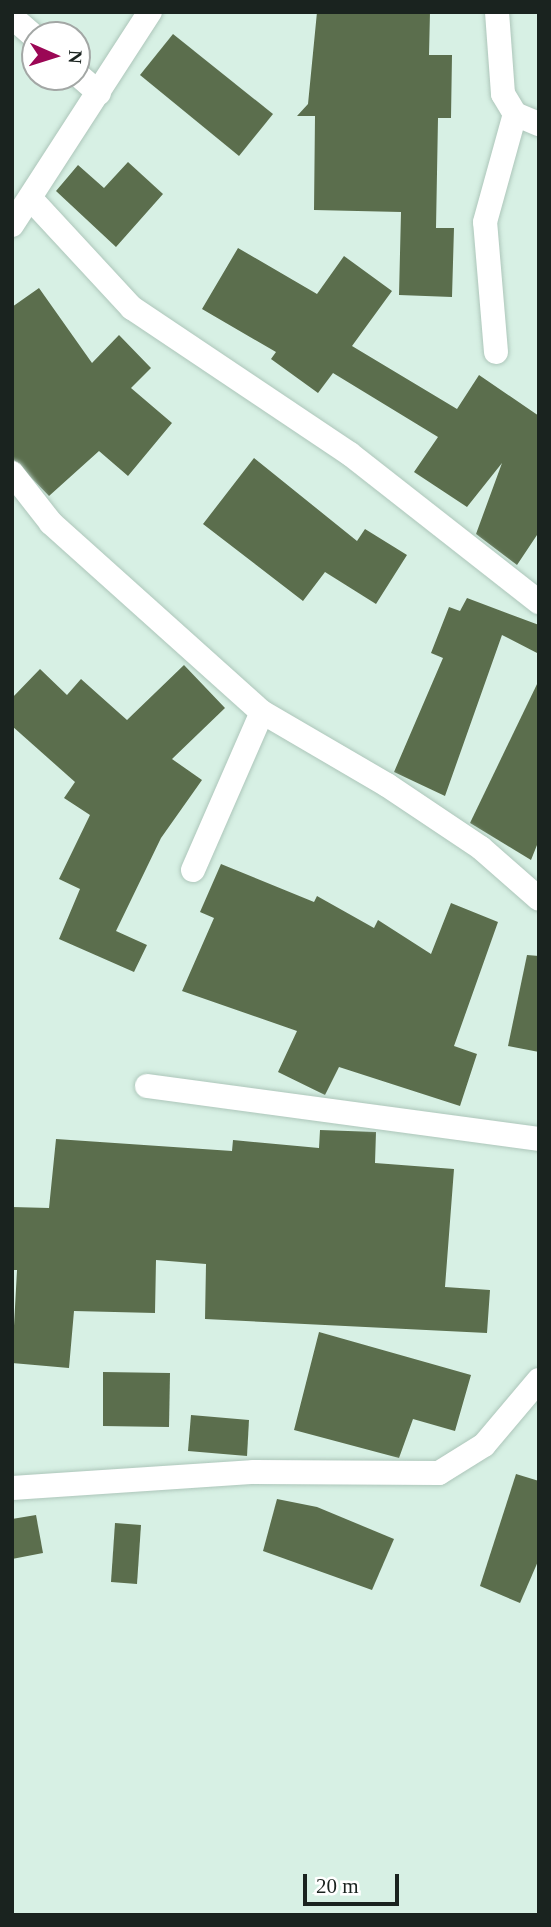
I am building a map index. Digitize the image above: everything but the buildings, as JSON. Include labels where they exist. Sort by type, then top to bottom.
[{"type":"street","points":[[12,225],[150,12]]},
{"type":"street","points":[[497,12],[503,94],[515,114],[539,124]]},
{"type":"street","points":[[91,86],[99,93]]},
{"type":"street","points":[[496,352],[485,222],[515,114]]},
{"type":"street","points":[[31,199],[132,309],[350,454],[539,602]]},
{"type":"street","points":[[12,472],[51,523],[262,712],[387,785],[481,848],[539,899]]},
{"type":"street","points":[[193,870],[262,712]]},
{"type":"street","points":[[147,1086],[539,1139]]},
{"type":"street","points":[[12,1488],[254,1472],[439,1473],[485,1445],[539,1380]]}]
